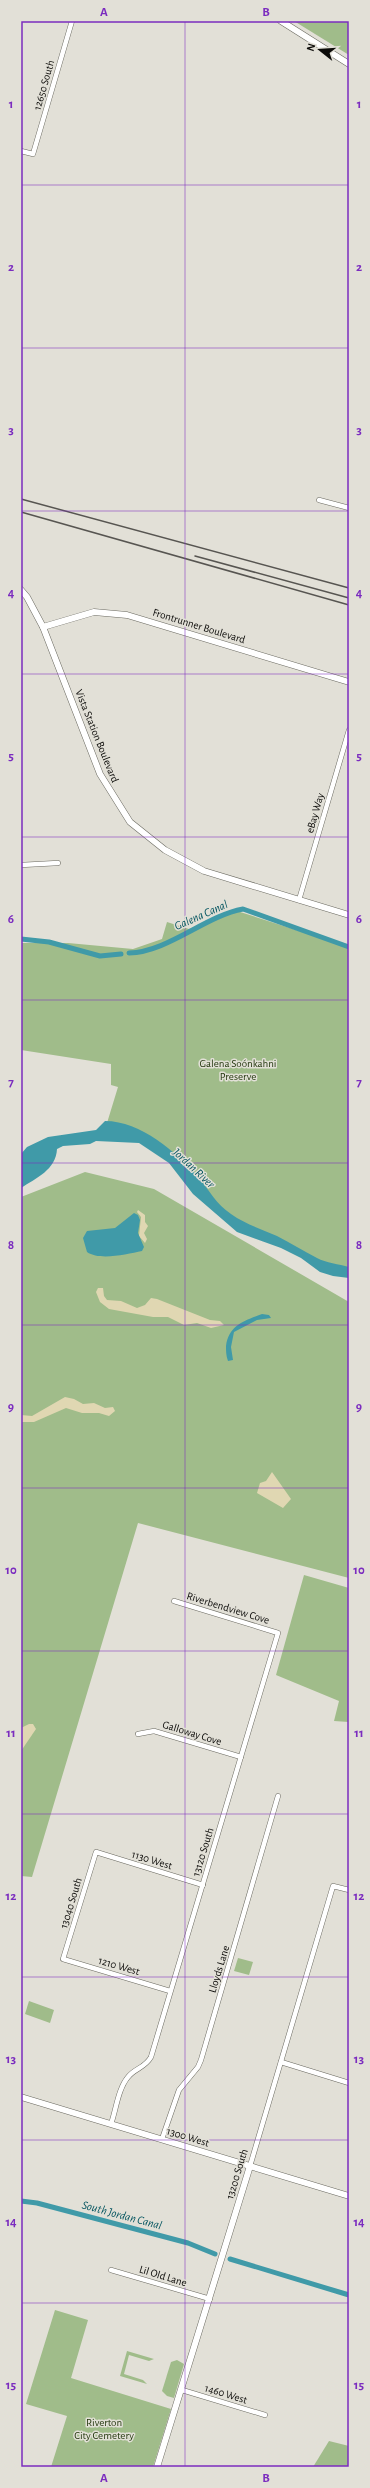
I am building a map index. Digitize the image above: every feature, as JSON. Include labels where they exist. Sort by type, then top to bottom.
[{"type":"street","name":"12650 South","points":[[21,151],[33,154],[72,21]]},
{"type":"street","points":[[281,21],[349,64]]},
{"type":"street","points":[[319,500],[349,508]]},
{"type":"street","name":"Vista Station Boulevard","points":[[21,590],[43,627],[100,774],[130,822],[152,842],[191,865],[349,915]]},
{"type":"street","name":"Frontrunner Boulevard","points":[[43,627],[94,612],[127,615],[349,682]]},
{"type":"street","name":"eBay Way","points":[[299,900],[349,730]]},
{"type":"street","points":[[21,865],[58,863]]},
{"type":"street","name":"Riverbendview Cove","points":[[174,1601],[278,1632]]},
{"type":"street","name":"13120 South","points":[[111,2124],[125,2081],[137,2070],[146,2065],[151,2057],[278,1632]]},
{"type":"street","name":"Galloway Cove","points":[[138,1734],[146,1730],[154,1731],[241,1757]]},
{"type":"street","name":"Lloyds Lane","points":[[162,2139],[179,2090],[198,2067],[201,2060],[278,1796]]},
{"type":"street","name":"1130 West","points":[[96,1852],[203,1885]]},
{"type":"street","name":"13040 South","points":[[63,1959],[96,1852]]},
{"type":"street","name":"13200 South","points":[[157,2467],[210,2299],[333,1886],[349,1890]]},
{"type":"street","name":"1210 West","points":[[63,1959],[170,1990]]},
{"type":"street","points":[[281,2062],[349,2083]]},
{"type":"street","name":"1300 West","points":[[21,2097],[349,2196]]},
{"type":"street","name":"Lil Old Lane","points":[[111,2270],[210,2299]]},
{"type":"street","name":"1460 West","points":[[182,2390],[265,2415]]},
{"type":"green space","points":[[294,21],[349,21],[349,55]]},
{"type":"green space","name":"Galena Soónkahni Preserve","points":[[237,911],[349,947],[349,1270],[322,1263],[234,1219],[146,1137],[107,1123],[118,1087],[111,1085],[111,1064],[21,1050],[21,943],[68,943],[133,949],[162,939],[167,922],[189,929]]},
{"type":"green space","points":[[85,1172],[154,1189],[349,1302],[349,1578],[138,1523],[32,1877],[21,1876],[21,1197]]},
{"type":"green space","points":[[304,1575],[349,1588],[349,1722],[334,1721],[339,1701],[276,1675]]},
{"type":"green space","points":[[238,1958],[253,1962],[249,1975],[234,1971]]},
{"type":"green space","points":[[29,2001],[54,2010],[50,2023],[25,2014]]},
{"type":"green space","name":"Riverton City Cemetery","points":[[55,2310],[88,2320],[71,2378],[171,2409],[153,2467],[51,2467],[67,2416],[26,2404]]},
{"type":"green space","points":[[127,2351],[154,2359],[149,2361],[129,2355],[124,2374],[143,2380],[147,2384],[120,2376]]},
{"type":"green space","points":[[177,2360],[184,2364],[174,2398],[167,2396],[162,2391],[171,2362]]},
{"type":"green space","points":[[329,2441],[349,2446],[349,2467],[313,2467]]},
{"type":"sand","points":[[138,1210],[145,1215],[145,1222],[148,1226],[144,1233],[147,1239],[145,1243],[139,1236],[141,1217],[137,1212]]},
{"type":"sand","points":[[98,1288],[103,1288],[104,1296],[107,1300],[121,1301],[137,1308],[145,1305],[151,1298],[157,1299],[210,1320],[220,1321],[224,1325],[211,1328],[197,1323],[184,1325],[168,1317],[153,1317],[109,1309],[100,1302],[96,1292]]},
{"type":"sand","points":[[65,1397],[74,1399],[83,1404],[94,1403],[105,1408],[113,1407],[115,1411],[109,1416],[99,1413],[82,1413],[66,1408],[34,1422],[21,1422],[21,1415],[32,1416]]},
{"type":"sand","points":[[272,1472],[291,1499],[283,1508],[257,1493],[260,1483],[266,1481]]},
{"type":"sand","points":[[29,1724],[33,1724],[36,1729],[21,1751],[21,1728]]},
{"type":"water","points":[[105,1121],[118,1122],[132,1126],[157,1140],[180,1158],[199,1178],[217,1202],[236,1218],[277,1236],[321,1260],[349,1267],[349,1278],[333,1276],[320,1272],[301,1258],[281,1248],[237,1232],[193,1194],[169,1163],[139,1143],[96,1141],[90,1144],[63,1146],[57,1149],[53,1163],[44,1173],[21,1188],[21,1154],[27,1147],[48,1137],[96,1130]]},
{"type":"water","points":[[134,1213],[138,1215],[140,1220],[138,1233],[144,1247],[142,1251],[106,1256],[92,1255],[87,1252],[83,1238],[87,1231],[115,1228]]},
{"type":"water","points":[[262,1314],[269,1315],[271,1318],[257,1320],[234,1332],[231,1347],[233,1360],[228,1361],[226,1346],[230,1333],[234,1328],[243,1322]]},
{"type":"waterway","name":"Galena Canal","points":[[129,953],[158,947],[215,919],[243,909],[349,947]]},
{"type":"waterway","name":"Galena Canal","points":[[21,939],[49,942],[100,956],[121,954]]},
{"type":"waterway","name":"South Jordan Canal","points":[[21,2201],[37,2203],[188,2243],[215,2254]]},
{"type":"waterway","name":"South Jordan Canal","points":[[230,2259],[349,2295]]},
{"type":"railway","points":[[21,499],[349,588]]},
{"type":"railway","points":[[21,512],[349,605]]},
{"type":"railway","points":[[195,556],[349,598]]},
{"type":"water label","name":"Jordan River","points":[[194,1168]]}]
